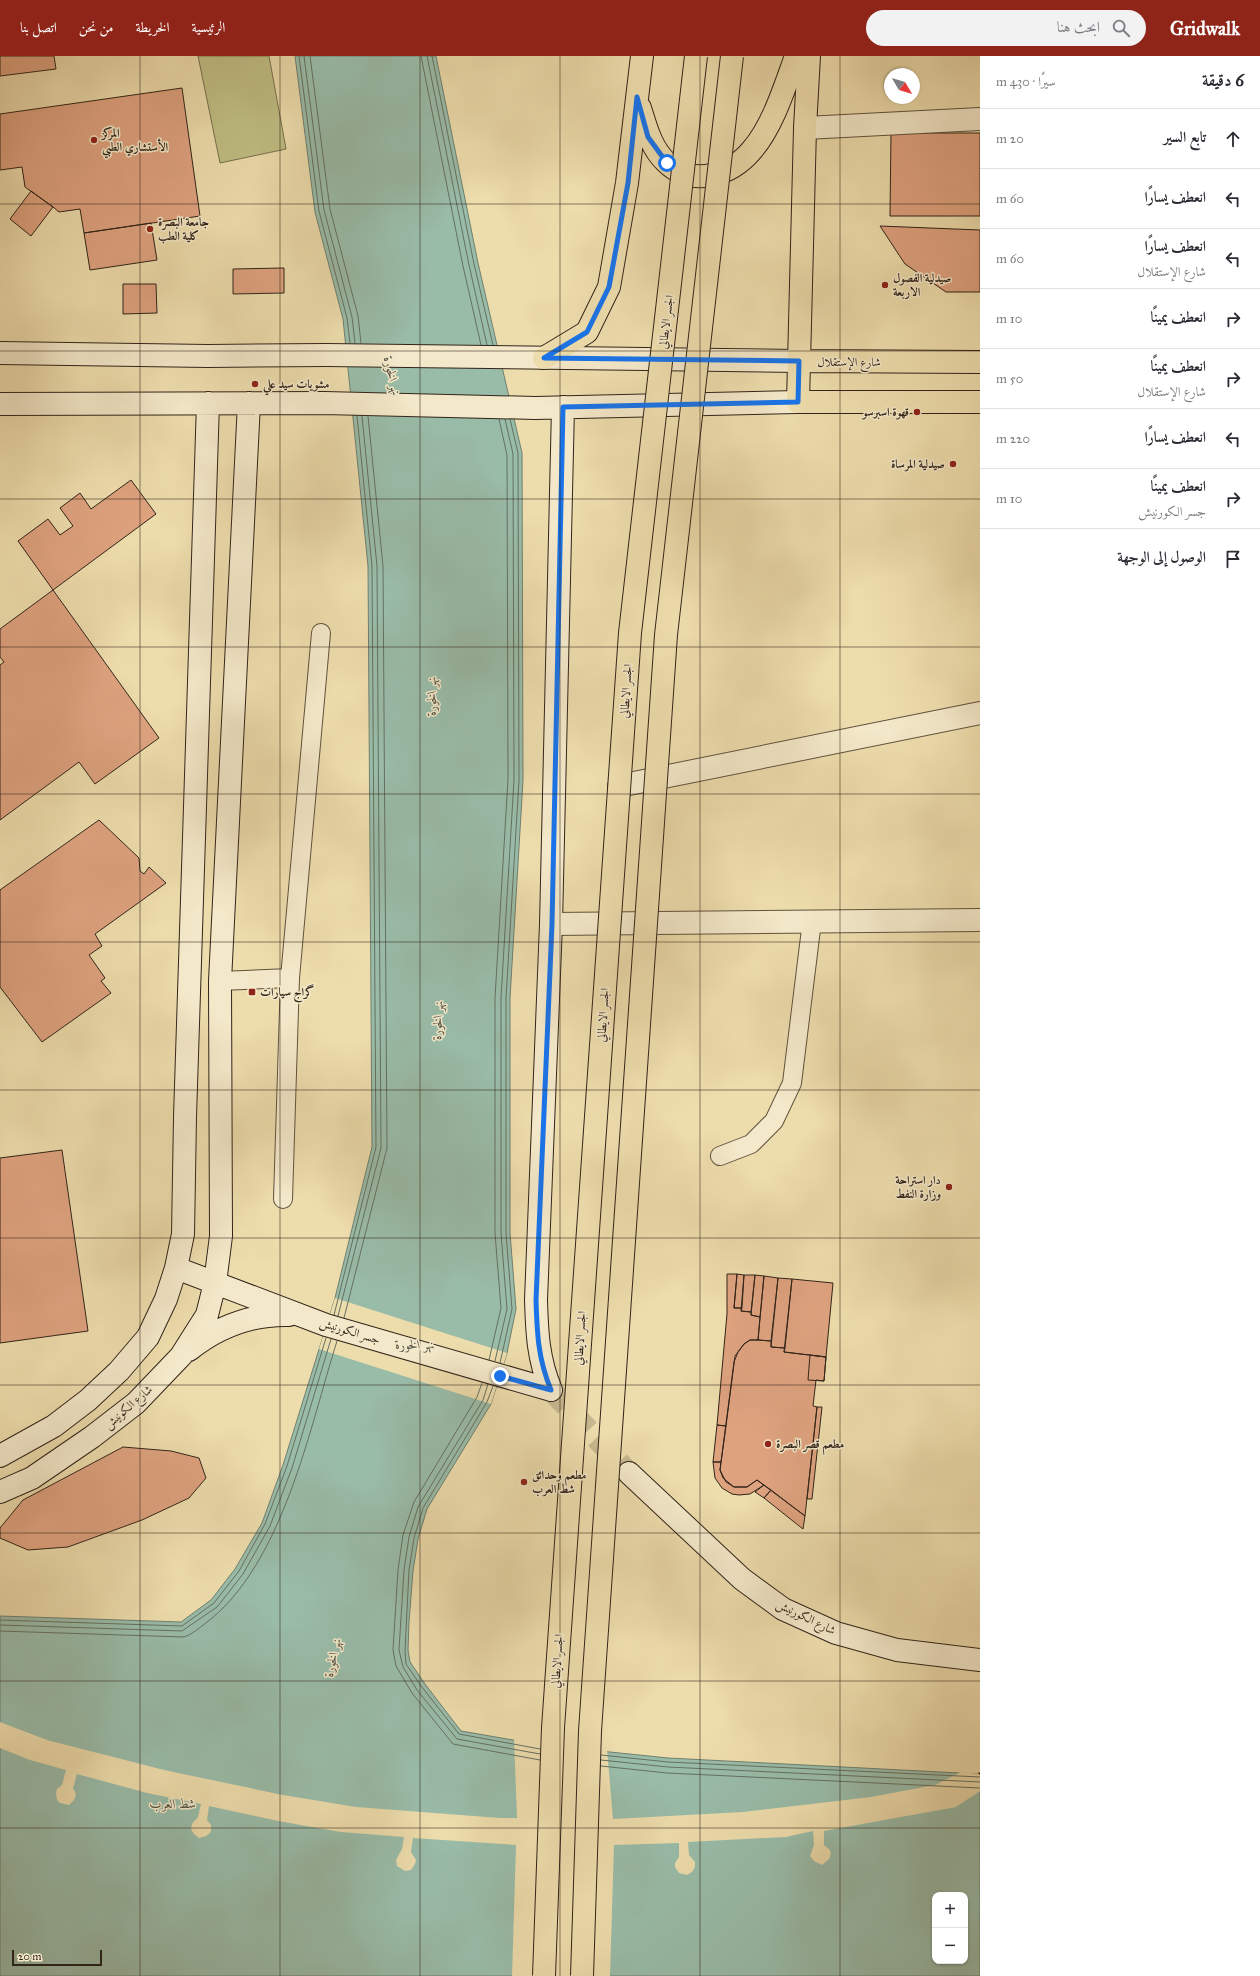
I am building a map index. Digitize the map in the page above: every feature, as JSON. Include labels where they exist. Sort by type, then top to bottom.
[{"type":"main road","points":[[536,358],[587,332],[609,287],[628,183],[642,56]]},
{"type":"main road","name":"الجسر الايطالي","points":[[544,1976],[553,1728],[630,633],[696,56]]},
{"type":"main road","points":[[582,1976],[590,1731],[666,635],[732,56]]},
{"type":"main road","points":[[637,97],[648,137],[667,163],[686,174],[707,177],[728,170],[752,150],[767,127],[796,56]]},
{"type":"main road","points":[[809,56],[805,128],[798,402],[980,402]]},
{"type":"main road","name":"شارع الإستقلال","points":[[799,361],[980,362]]},
{"type":"street","points":[[805,128],[980,119]]},
{"type":"street","name":"شارع الإستقلال","points":[[0,353],[208,356],[326,355],[799,361]]},
{"type":"street","points":[[0,404],[324,403],[535,408],[798,402]]},
{"type":"street","points":[[0,1456],[54,1426],[88,1400],[119,1371],[148,1337],[166,1299],[176,1268],[183,1234],[185,1117],[208,403]]},
{"type":"street","name":"شارع الكونيش","points":[[0,1492],[32,1478],[92,1437],[136,1403],[181,1356],[207,1314],[215,1283],[221,1236],[220,981],[248,403]]},
{"type":"street","points":[[563,407],[552,924],[980,920]]},
{"type":"street","points":[[619,786],[980,713]]},
{"type":"street","name":"جسر الكورنيش","points":[[176,1268],[326,1325],[551,1390],[543,1370],[537,1341],[536,1300],[552,924]]},
{"type":"street","points":[[181,1356],[206,1336],[235,1322],[270,1314],[299,1315]]},
{"type":"street","name":"شارع الكورنيش","points":[[629,1473],[742,1579],[783,1609],[836,1632],[897,1650],[980,1660]]},
{"type":"lane","points":[[283,1199],[290,978],[321,633]]},
{"type":"lane","points":[[720,1156],[751,1144],[774,1121],[792,1083],[812,922]]},
{"type":"lane","points":[[220,981],[290,978]]},
{"type":"shaded area","points":[[198,56],[269,56],[286,149],[220,163]]},
{"type":"water","points":[[295,56],[436,56],[478,263],[522,453],[523,780],[510,998],[510,1233],[516,1309],[507,1353],[491,1404],[427,1509],[418,1539],[413,1571],[408,1650],[410,1662],[461,1731],[542,1745],[668,1758],[980,1774],[980,1976],[0,1976],[0,1616],[181,1622],[211,1600],[235,1569],[262,1523],[283,1465],[335,1298],[372,1147],[368,566],[343,319],[315,212]]},
{"type":"pier","points":[[335,1298],[507,1353],[491,1404],[319,1349]]},
{"type":"pier","points":[[0,1722],[47,1740],[164,1770],[283,1795],[356,1807],[500,1818],[517,1818],[514,1738],[542,1743],[607,1749],[613,1819],[743,1812],[871,1797],[935,1785],[961,1772],[980,1774],[980,1791],[956,1807],[824,1831],[824,1845],[831,1853],[829,1859],[822,1865],[814,1861],[810,1856],[814,1845],[813,1831],[786,1837],[688,1842],[689,1855],[695,1862],[695,1867],[692,1872],[687,1875],[679,1873],[675,1867],[675,1863],[679,1857],[679,1843],[614,1845],[610,1976],[512,1976],[516,1845],[413,1838],[411,1852],[416,1860],[411,1870],[405,1871],[397,1866],[396,1860],[402,1849],[404,1837],[341,1832],[278,1821],[209,1806],[207,1820],[211,1825],[211,1832],[206,1836],[199,1838],[191,1829],[192,1824],[198,1817],[201,1804],[147,1793],[77,1774],[73,1788],[76,1794],[74,1800],[69,1805],[60,1803],[57,1800],[56,1794],[57,1789],[62,1785],[66,1770],[30,1760],[0,1748]]},
{"type":"building","points":[[0,56],[54,56],[56,69],[0,76]]},
{"type":"building","name":"المركز الأستشاري الطبي","points":[[182,88],[200,216],[84,233],[80,209],[59,212],[25,187],[22,167],[0,170],[0,114]]},
{"type":"building","points":[[891,133],[980,133],[980,216],[890,216]]},
{"type":"building","points":[[31,191],[53,207],[31,236],[10,219]]},
{"type":"building","points":[[151,223],[157,260],[90,270],[84,233]]},
{"type":"building","points":[[880,226],[980,230],[980,292],[946,292],[905,264]]},
{"type":"building","points":[[284,268],[284,293],[233,294],[233,269]]},
{"type":"building","points":[[123,284],[156,284],[157,313],[123,314]]},
{"type":"building","points":[[131,480],[156,514],[53,590],[18,541],[48,519],[60,535],[73,526],[60,508],[80,493],[91,509]]},
{"type":"building","points":[[53,590],[159,738],[95,784],[79,762],[0,820],[0,665],[4,662],[0,657],[0,629]]},
{"type":"building","points":[[99,820],[139,858],[140,871],[144,874],[149,867],[166,883],[95,934],[102,946],[89,955],[105,978],[101,981],[111,993],[42,1042],[0,987],[0,890]]},
{"type":"building","points":[[62,1150],[88,1331],[0,1343],[0,1158]]},
{"type":"building","points":[[727,1274],[737,1274],[734,1308],[742,1308],[741,1311],[751,1312],[751,1315],[760,1317],[758,1340],[750,1340],[744,1344],[735,1356],[726,1426],[717,1425],[727,1314]]},
{"type":"building","points":[[737,1274],[744,1275],[742,1308],[734,1308]]},
{"type":"building","points":[[744,1275],[755,1275],[751,1312],[741,1311]]},
{"type":"building","points":[[755,1275],[764,1276],[760,1317],[751,1315]]},
{"type":"building","points":[[764,1276],[778,1278],[771,1341],[758,1340]]},
{"type":"building","points":[[778,1278],[792,1279],[785,1348],[771,1347]]},
{"type":"building","points":[[792,1279],[833,1283],[826,1357],[784,1352]]},
{"type":"building","name":"مطعم قصر البصرة","points":[[750,1340],[771,1341],[771,1347],[785,1348],[784,1352],[826,1357],[824,1381],[816,1380],[813,1406],[817,1407],[805,1516],[757,1480],[747,1487],[734,1487],[726,1482],[720,1470],[734,1362],[738,1352],[744,1344]]},
{"type":"building","points":[[810,1355],[826,1357],[824,1381],[808,1380]]},
{"type":"building","points":[[817,1407],[822,1407],[812,1499],[807,1499]]},
{"type":"building","points":[[717,1425],[726,1426],[721,1462],[713,1462]]},
{"type":"building","points":[[123,1447],[171,1451],[199,1458],[206,1478],[189,1498],[142,1520],[68,1547],[28,1550],[0,1538],[0,1528],[23,1500]]},
{"type":"building","points":[[713,1462],[721,1462],[720,1470],[723,1478],[734,1487],[747,1487],[757,1480],[764,1485],[750,1494],[732,1494],[722,1488],[715,1478]]},
{"type":"building","points":[[764,1485],[771,1490],[764,1498],[755,1492]]},
{"type":"building","points":[[771,1490],[805,1516],[803,1529],[764,1498]]},
{"type":"tunnel","points":[[551,1390],[629,1473]]},
{"type":"place","name":"المركز الأستشاري الطبي","points":[[94,140]]},
{"type":"place","name":"جامعة البصرة كلية الطب","points":[[150,229]]},
{"type":"place","name":"صيدلية الفصول الاربعة","points":[[885,285]]},
{"type":"place","name":"مشويات سيد علي","points":[[255,384]]},
{"type":"place","name":"قهوة اسبرسو","points":[[917,412]]},
{"type":"place","name":"صيدلية المرساة","points":[[953,464]]},
{"type":"place","name":"گراج سيارات","points":[[252,992]]},
{"type":"place","name":"دار استراحة وزارة النفط","points":[[949,1187]]},
{"type":"place","name":"مطعم قصر البصرة","points":[[768,1444]]},
{"type":"place","name":"مطعم وحدائق شط العرب","points":[[524,1482]]},
{"type":"route","points":[[500,1376],[551,1390],[543,1370],[537,1341],[536,1300],[552,924],[563,407],[798,402],[799,361],[544,358],[587,332],[609,287],[628,183],[637,97],[648,137],[658,153],[667,163]]},
{"type":"water label","name":"نهر الخورة","points":[[393,376]]},
{"type":"water label","name":"نهر الخورة","points":[[431,696]]},
{"type":"water label","name":"نهر الخورة","points":[[437,1020]]},
{"type":"water label","name":"نهر الخورة","points":[[415,1344]]},
{"type":"water label","name":"نهر الخورة","points":[[332,1657]]},
{"type":"water label","name":"شط العرب","points":[[173,1803]]}]
